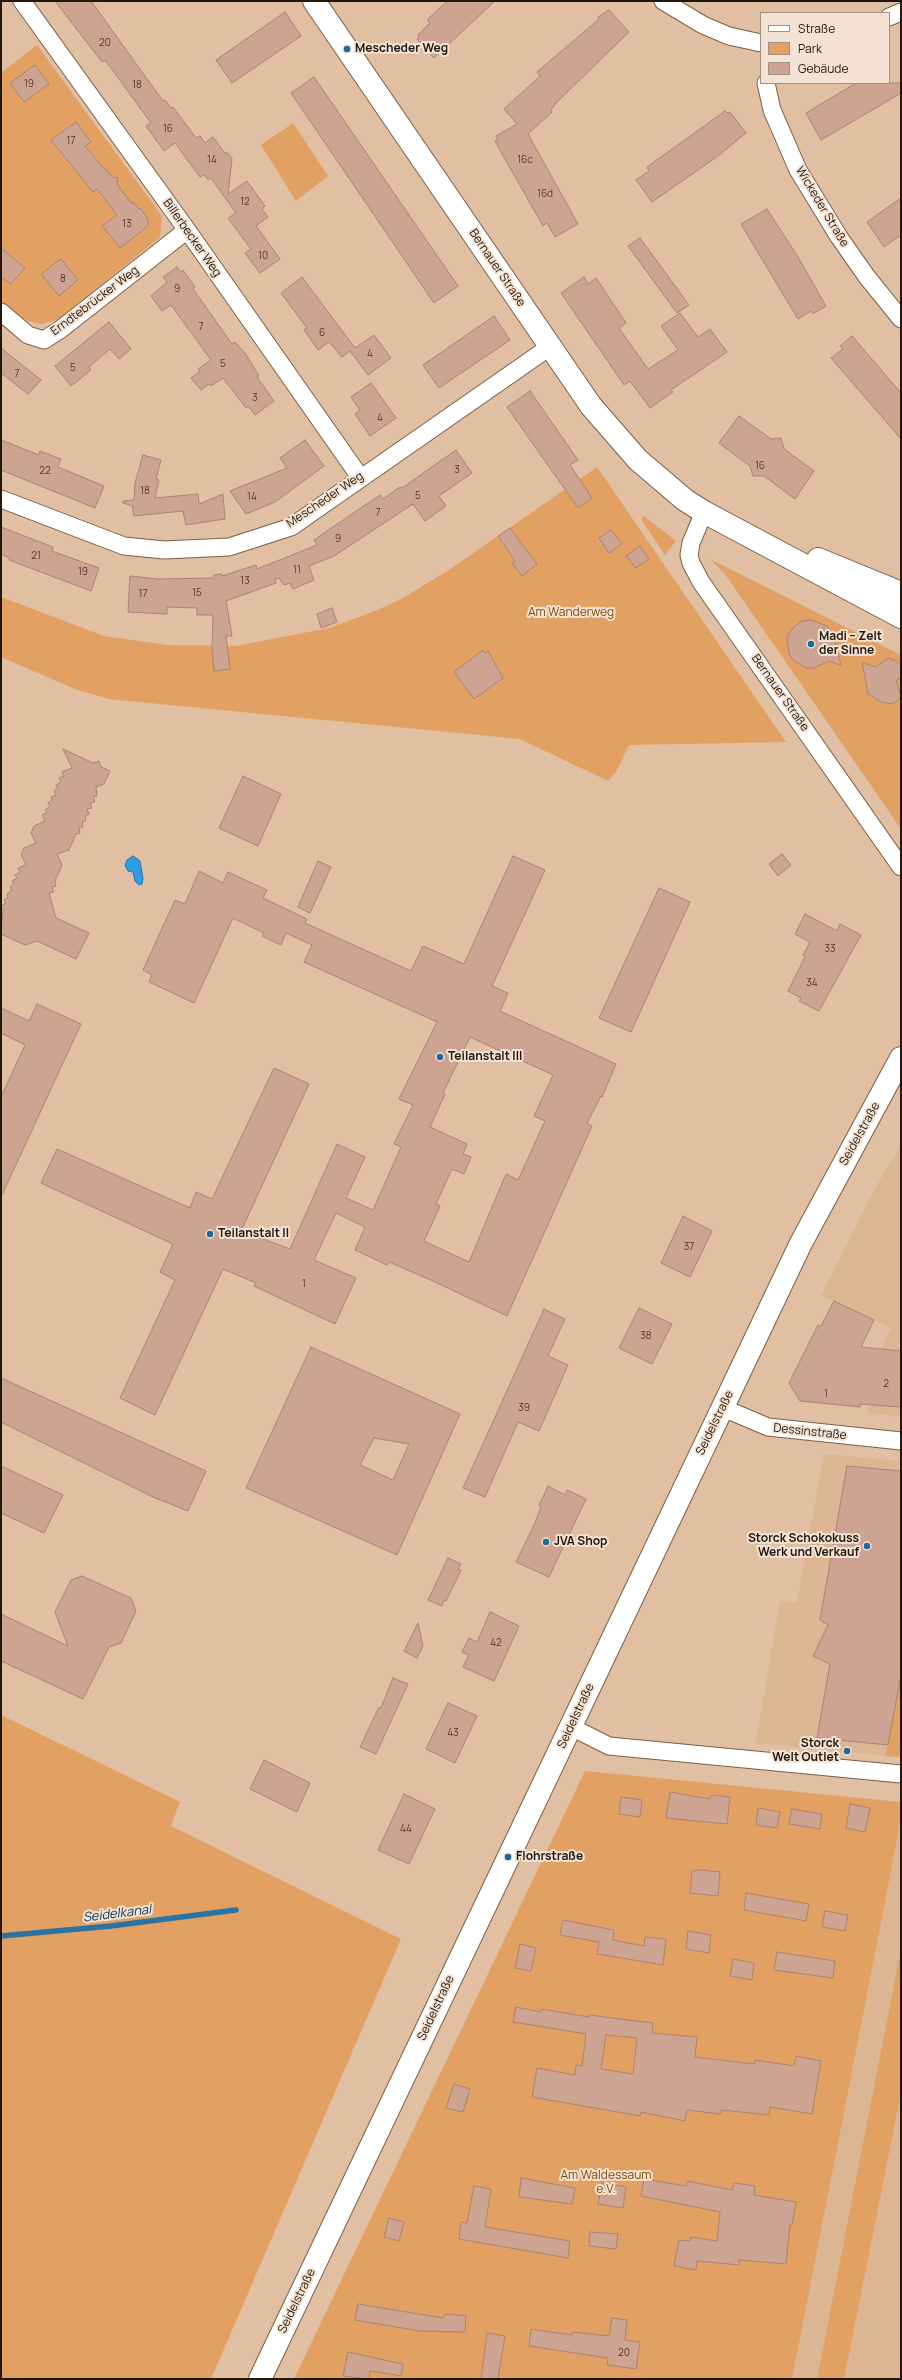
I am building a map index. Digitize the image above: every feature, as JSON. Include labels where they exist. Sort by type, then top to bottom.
[{"type":"main road","name":"Bernauer Straße","points":[[314,1],[603,422],[638,460],[685,500],[710,515],[901,617]]},
{"type":"main road","name":"Bernauer Straße","points":[[710,515],[901,593]]},
{"type":"main road","name":"Seidelstraße","points":[[260,2379],[801,1243],[901,1058]]},
{"type":"street","name":"Billerbecker Weg","points":[[22,1],[187,230],[360,477]]},
{"type":"street","points":[[663,1],[703,25],[728,36],[760,43]]},
{"type":"street","points":[[890,17],[901,12]]},
{"type":"street","name":"Wickeder Straße","points":[[766,84],[772,110],[798,170],[838,237],[867,277],[901,319]]},
{"type":"street","name":"Erndtebrücker Weg","points":[[1,312],[28,335],[44,340],[61,329],[187,230]]},
{"type":"street","name":"Mescheder Weg","points":[[1,499],[124,546],[164,550],[229,547],[291,527],[360,477],[551,346]]},
{"type":"street","name":"Bernauer Straße","points":[[710,515],[691,543],[689,555],[691,563],[701,582],[901,867]]},
{"type":"street","name":"Dessinstraße","points":[[723,1408],[768,1427],[901,1441]]},
{"type":"street","points":[[571,1727],[609,1746],[901,1774]]},
{"type":"shaded area","points":[[901,1145],[901,1417],[868,1413],[874,1366],[891,1328],[821,1295],[873,1192]]},
{"type":"shaded area","points":[[824,1454],[901,1461],[901,1757],[756,1743],[780,1601],[797,1603]]},
{"type":"shaded area","points":[[901,1802],[901,2379],[766,2379]]},
{"type":"green space","points":[[37,45],[162,216],[160,237],[58,320],[40,324],[22,319],[1,301],[1,73]]},
{"type":"green space","points":[[293,123],[328,176],[296,201],[261,145]]},
{"type":"green space","name":"Am Wanderweg","points":[[597,467],[786,742],[629,745],[616,772],[608,781],[520,739],[108,699],[75,689],[1,657],[1,597],[104,636],[167,645],[236,646],[329,628],[375,611],[401,599],[449,570]]},
{"type":"green space","points":[[644,516],[676,541],[665,555],[643,522],[641,518]]},
{"type":"green space","points":[[710,559],[901,655],[901,829],[725,574]]},
{"type":"green space","points":[[901,1675],[901,1757],[886,1756],[888,1745]]},
{"type":"green space","points":[[1,1715],[180,1802],[171,1826],[401,1939],[211,2379],[1,2379]]},
{"type":"green space","name":"Am Waldessaum e.V.","points":[[585,1771],[901,1802],[901,1817],[884,1907],[792,2379],[294,2379]]},
{"type":"green space","points":[[901,1949],[901,2093],[844,2379],[817,2379]]},
{"type":"water","points":[[133,856],[140,861],[143,879],[142,884],[139,885],[135,881],[133,872],[128,871],[125,866],[127,860]]},
{"type":"building","points":[[55,1],[91,1],[163,101],[165,100],[171,108],[173,107],[196,138],[200,136],[205,143],[213,137],[224,152],[229,154],[232,159],[228,194],[247,181],[265,206],[262,209],[268,217],[256,226],[280,259],[260,273],[245,253],[251,249],[228,218],[236,213],[211,178],[208,180],[204,175],[200,177],[175,143],[164,151],[146,126],[151,123],[105,60],[102,62]]},
{"type":"building","points":[[447,1],[495,1],[434,58],[417,39],[419,37],[418,35],[430,23],[427,20]]},
{"type":"building","points":[[609,10],[629,32],[556,103],[551,110],[552,112],[528,134],[578,224],[555,237],[547,223],[543,226],[495,141],[498,139],[496,136],[517,124],[504,109],[540,76],[537,72],[599,19],[598,17]]},
{"type":"building","points":[[285,12],[301,36],[232,83],[216,60]]},
{"type":"building","points":[[35,65],[49,84],[24,102],[10,83]]},
{"type":"building","points":[[314,77],[458,286],[434,303],[291,93]]},
{"type":"building","points":[[901,83],[901,93],[821,140],[806,113],[854,84]]},
{"type":"building","points":[[725,111],[727,113],[730,112],[746,133],[718,156],[652,202],[636,180],[649,171],[647,167]]},
{"type":"building","points":[[76,122],[91,142],[85,146],[112,177],[118,178],[117,184],[132,204],[133,202],[139,209],[140,208],[148,219],[148,226],[120,248],[102,226],[117,215],[97,189],[93,192],[51,140]]},
{"type":"building","points":[[901,198],[901,235],[884,247],[867,222]]},
{"type":"building","points":[[767,209],[798,257],[826,306],[813,314],[811,311],[798,319],[741,224]]},
{"type":"building","points":[[640,238],[689,305],[677,313],[628,246]]},
{"type":"building","points":[[1,248],[25,268],[11,284],[1,277]]},
{"type":"building","points":[[61,259],[78,280],[59,296],[41,274]]},
{"type":"building","points":[[177,267],[181,272],[183,270],[195,287],[193,289],[232,344],[235,342],[245,353],[259,376],[257,377],[274,401],[255,415],[248,406],[246,408],[223,378],[211,386],[209,384],[201,390],[191,378],[200,371],[198,369],[211,360],[171,305],[162,311],[151,296],[167,282],[163,277]]},
{"type":"building","points":[[302,277],[355,348],[374,335],[391,358],[368,375],[350,351],[342,357],[329,342],[318,350],[304,330],[307,328],[281,293]]},
{"type":"building","points":[[584,277],[588,284],[596,278],[626,323],[619,328],[648,369],[678,350],[661,326],[680,313],[698,337],[710,329],[727,352],[671,390],[673,392],[650,408],[630,381],[624,385],[561,293]]},
{"type":"building","points":[[494,316],[510,340],[439,388],[423,365]]},
{"type":"building","points":[[109,322],[131,349],[119,359],[110,349],[89,367],[91,370],[71,386],[55,366]]},
{"type":"building","points":[[852,336],[901,393],[901,439],[831,358],[843,349],[840,346]]},
{"type":"building","points":[[1,348],[41,380],[28,394],[1,373]]},
{"type":"building","points":[[371,383],[396,418],[370,436],[355,414],[360,410],[351,397]]},
{"type":"building","points":[[530,391],[578,460],[570,465],[592,498],[578,508],[507,407]]},
{"type":"building","points":[[739,416],[771,439],[781,438],[784,449],[814,471],[795,499],[764,476],[753,476],[750,466],[719,443]]},
{"type":"building","points":[[1,440],[39,455],[40,451],[61,459],[58,467],[104,486],[95,508],[1,470]]},
{"type":"building","points":[[305,440],[324,466],[275,502],[246,514],[230,491],[287,468],[280,458]]},
{"type":"building","points":[[456,450],[472,473],[439,496],[446,506],[425,521],[413,504],[334,556],[309,566],[314,580],[293,589],[290,583],[284,585],[279,578],[275,579],[276,583],[226,601],[232,636],[226,636],[230,669],[214,671],[212,649],[213,615],[197,615],[197,608],[167,607],[167,614],[128,612],[130,576],[158,579],[214,578],[214,575],[222,574],[222,576],[256,565],[257,569],[317,545],[314,540],[321,535],[380,495],[383,499],[400,487],[402,488]]},
{"type":"building","points":[[143,455],[161,460],[156,479],[159,480],[155,498],[198,494],[199,504],[223,494],[225,519],[186,525],[183,511],[134,516],[132,506],[123,503],[123,501],[134,500],[135,483]]},
{"type":"building","points":[[1,527],[53,547],[52,551],[99,568],[91,591],[9,560],[10,558],[1,554]]},
{"type":"building","points":[[510,528],[537,564],[522,576],[512,563],[515,561],[498,536]]},
{"type":"building","points":[[611,530],[622,544],[609,553],[599,538]]},
{"type":"building","points":[[640,546],[649,559],[636,568],[626,556]]},
{"type":"building","points":[[332,608],[337,622],[321,628],[317,614]]},
{"type":"building","name":"Madi – Zelt der Sinne","points":[[811,620],[827,626],[833,634],[841,665],[829,661],[814,668],[806,668],[793,660],[789,654],[787,637],[792,629],[802,621]]},
{"type":"building","points":[[483,650],[485,653],[488,651],[503,678],[474,699],[454,672]]},
{"type":"building","points":[[889,658],[901,664],[901,677],[896,681],[901,697],[893,704],[881,702],[868,694],[862,662],[875,667]]},
{"type":"building","points":[[63,749],[93,763],[99,761],[101,767],[110,771],[104,784],[96,787],[97,796],[93,797],[95,802],[90,803],[92,808],[87,809],[89,814],[85,816],[86,821],[82,822],[83,827],[79,828],[80,833],[76,834],[69,850],[57,854],[62,865],[55,881],[56,886],[52,887],[54,892],[49,893],[56,918],[89,933],[76,959],[37,941],[25,945],[1,934],[3,910],[1,906],[6,903],[4,900],[8,897],[7,894],[12,890],[10,887],[14,884],[12,881],[17,878],[15,875],[20,872],[18,868],[26,865],[21,854],[24,848],[36,843],[31,833],[34,826],[45,821],[42,815],[47,813],[45,810],[50,806],[48,803],[52,800],[51,797],[56,795],[54,791],[58,788],[56,785],[61,782],[59,778],[64,776],[62,772],[72,768]]},
{"type":"building","points":[[243,776],[281,794],[258,846],[219,828]]},
{"type":"building","points":[[782,854],[791,865],[778,876],[769,864]]},
{"type":"building","points":[[513,856],[545,870],[492,986],[508,993],[500,1011],[616,1064],[602,1097],[601,1096],[587,1123],[592,1126],[507,1316],[433,1281],[389,1262],[387,1265],[355,1250],[365,1227],[336,1213],[314,1260],[356,1278],[335,1324],[254,1286],[256,1283],[223,1269],[155,1415],[120,1398],[175,1280],[160,1272],[173,1244],[41,1183],[57,1149],[190,1208],[196,1192],[212,1199],[274,1068],[309,1084],[241,1231],[290,1249],[337,1144],[365,1157],[346,1198],[373,1210],[401,1147],[394,1144],[413,1105],[399,1099],[437,1022],[304,962],[312,945],[286,933],[281,945],[262,936],[264,933],[233,918],[194,1003],[149,982],[152,975],[143,970],[175,900],[185,904],[199,871],[223,883],[228,872],[267,890],[263,898],[307,919],[305,923],[411,971],[423,946],[464,964]],"holes":[[[470,1037],[553,1075],[534,1116],[545,1121],[518,1180],[506,1174],[469,1262],[424,1241],[440,1206],[436,1204],[452,1169],[464,1174],[471,1157],[463,1154],[467,1144],[430,1127],[445,1094],[443,1093]]]},
{"type":"building","points":[[318,861],[331,867],[310,913],[298,907]]},
{"type":"building","points":[[659,888],[690,902],[631,1032],[599,1018]]},
{"type":"building","points":[[805,914],[837,931],[840,924],[861,935],[819,1011],[799,1001],[801,998],[788,991],[805,957],[803,955],[810,942],[795,934]]},
{"type":"building","points":[[37,1004],[81,1024],[1,1197],[1,1097],[25,1045],[1,1033],[1,1008],[29,1021]]},
{"type":"building","points":[[683,1216],[712,1231],[690,1277],[661,1263]]},
{"type":"building","points":[[834,1301],[874,1320],[861,1347],[901,1351],[901,1407],[860,1404],[860,1407],[800,1401],[789,1383],[818,1325],[821,1326]]},
{"type":"building","points":[[639,1308],[672,1324],[652,1364],[619,1348]]},
{"type":"building","points":[[544,1309],[565,1319],[548,1356],[568,1365],[539,1431],[518,1422],[485,1497],[463,1488]]},
{"type":"building","points":[[311,1347],[460,1414],[397,1555],[246,1488]],"holes":[[[374,1438],[409,1444],[393,1480],[360,1465]]]},
{"type":"building","points":[[1,1378],[206,1471],[188,1511],[153,1497],[1,1422]]},
{"type":"building","points":[[1,1466],[63,1495],[44,1533],[1,1513]]},
{"type":"building","name":"Storck Schokokuss Werk und Verkauf","points":[[847,1466],[901,1471],[901,1675],[888,1745],[817,1738],[830,1664],[813,1656],[828,1625],[820,1620]]},
{"type":"building","name":"JVA Shop","points":[[548,1486],[565,1495],[567,1490],[586,1499],[549,1577],[516,1562],[535,1523],[541,1507],[539,1506]]},
{"type":"building","points":[[448,1558],[461,1564],[458,1569],[461,1570],[446,1601],[444,1600],[442,1606],[428,1600]]},
{"type":"building","points":[[82,1576],[131,1598],[136,1611],[121,1643],[109,1647],[83,1699],[1,1661],[1,1614],[68,1646],[55,1612],[71,1580]]},
{"type":"building","points":[[490,1612],[519,1626],[494,1681],[463,1667],[469,1655],[462,1652],[469,1638],[477,1642]]},
{"type":"building","points":[[418,1623],[423,1646],[417,1658],[404,1651]]},
{"type":"building","points":[[393,1678],[408,1684],[376,1754],[360,1747],[379,1707],[381,1708]]},
{"type":"building","points":[[448,1703],[477,1716],[455,1763],[426,1749]]},
{"type":"building","points":[[264,1760],[310,1783],[297,1812],[250,1789]]},
{"type":"building","points":[[670,1792],[710,1799],[711,1795],[730,1797],[727,1824],[666,1818]]},
{"type":"building","points":[[404,1794],[435,1809],[409,1864],[378,1850]]},
{"type":"building","points":[[621,1797],[642,1800],[640,1817],[619,1814]]},
{"type":"building","points":[[850,1804],[870,1808],[865,1832],[846,1828]]},
{"type":"building","points":[[758,1808],[780,1812],[777,1828],[756,1825]]},
{"type":"building","points":[[792,1809],[822,1814],[820,1829],[789,1824]]},
{"type":"building","points":[[700,1870],[720,1872],[718,1896],[690,1893],[692,1871]]},
{"type":"building","points":[[746,1893],[809,1904],[806,1921],[744,1910]]},
{"type":"building","points":[[825,1911],[848,1915],[845,1931],[822,1927]]},
{"type":"building","points":[[563,1920],[614,1930],[613,1940],[644,1946],[645,1937],[666,1939],[663,1965],[597,1954],[599,1942],[560,1935]]},
{"type":"building","points":[[688,1931],[711,1935],[709,1953],[686,1949]]},
{"type":"building","points":[[520,1944],[536,1948],[531,1971],[515,1968]]},
{"type":"building","points":[[777,1952],[835,1961],[833,1978],[774,1970]]},
{"type":"building","points":[[733,1959],[754,1963],[752,1980],[730,1976]]},
{"type":"building","points":[[516,2007],[541,2012],[542,2009],[589,2017],[589,2015],[653,2023],[652,2033],[697,2037],[695,2057],[754,2064],[755,2060],[794,2066],[796,2056],[821,2061],[812,2114],[770,2107],[769,2115],[721,2110],[720,2114],[687,2110],[685,2121],[641,2112],[640,2116],[532,2097],[537,2068],[575,2075],[576,2065],[582,2066],[586,2034],[513,2022]],"holes":[[[606,2035],[637,2038],[633,2074],[601,2069]]]},
{"type":"building","points":[[454,2084],[470,2089],[463,2112],[446,2108]]},
{"type":"building","points":[[521,2178],[575,2188],[572,2204],[519,2197]]},
{"type":"building","points":[[644,2179],[686,2186],[687,2181],[732,2190],[734,2183],[755,2186],[754,2195],[796,2202],[792,2225],[790,2225],[786,2264],[739,2260],[739,2265],[697,2261],[696,2270],[674,2266],[679,2240],[690,2241],[691,2237],[717,2241],[720,2212],[641,2196]]},
{"type":"building","points":[[602,2183],[626,2187],[623,2208],[598,2204]]},
{"type":"building","points":[[474,2186],[491,2189],[485,2227],[570,2241],[568,2258],[459,2239],[461,2222],[467,2223]]},
{"type":"building","points":[[389,2218],[404,2222],[399,2241],[384,2237]]},
{"type":"building","points":[[590,2232],[618,2234],[616,2249],[589,2246]]},
{"type":"building","points":[[358,2304],[444,2318],[445,2314],[466,2316],[465,2332],[420,2331],[355,2320]]},
{"type":"building","points":[[612,2318],[627,2320],[625,2340],[640,2342],[636,2369],[607,2365],[608,2358],[529,2346],[531,2329],[572,2335],[573,2332],[609,2336]]},
{"type":"building","points":[[487,2333],[505,2336],[498,2379],[481,2379]]},
{"type":"building","points":[[348,2352],[403,2364],[401,2376],[370,2371],[369,2379],[343,2376]]},
{"type":"waterway","name":"Seidelkanal","points":[[1,1936],[111,1926],[236,1910]]},
{"type":"place","name":"Mescheder Weg","points":[[347,49]]},
{"type":"place","name":"Madi – Zelt der Sinne","points":[[811,644]]},
{"type":"place","name":"Teilanstalt III","points":[[440,1057]]},
{"type":"place","name":"Teilanstalt II","points":[[210,1234]]},
{"type":"place","name":"JVA Shop","points":[[546,1542]]},
{"type":"place","name":"Storck Schokokuss Werk und Verkauf","points":[[867,1546]]},
{"type":"place","name":"Storck Welt Outlet","points":[[847,1751]]},
{"type":"place","name":"Flohrstraße","points":[[508,1857]]}]
